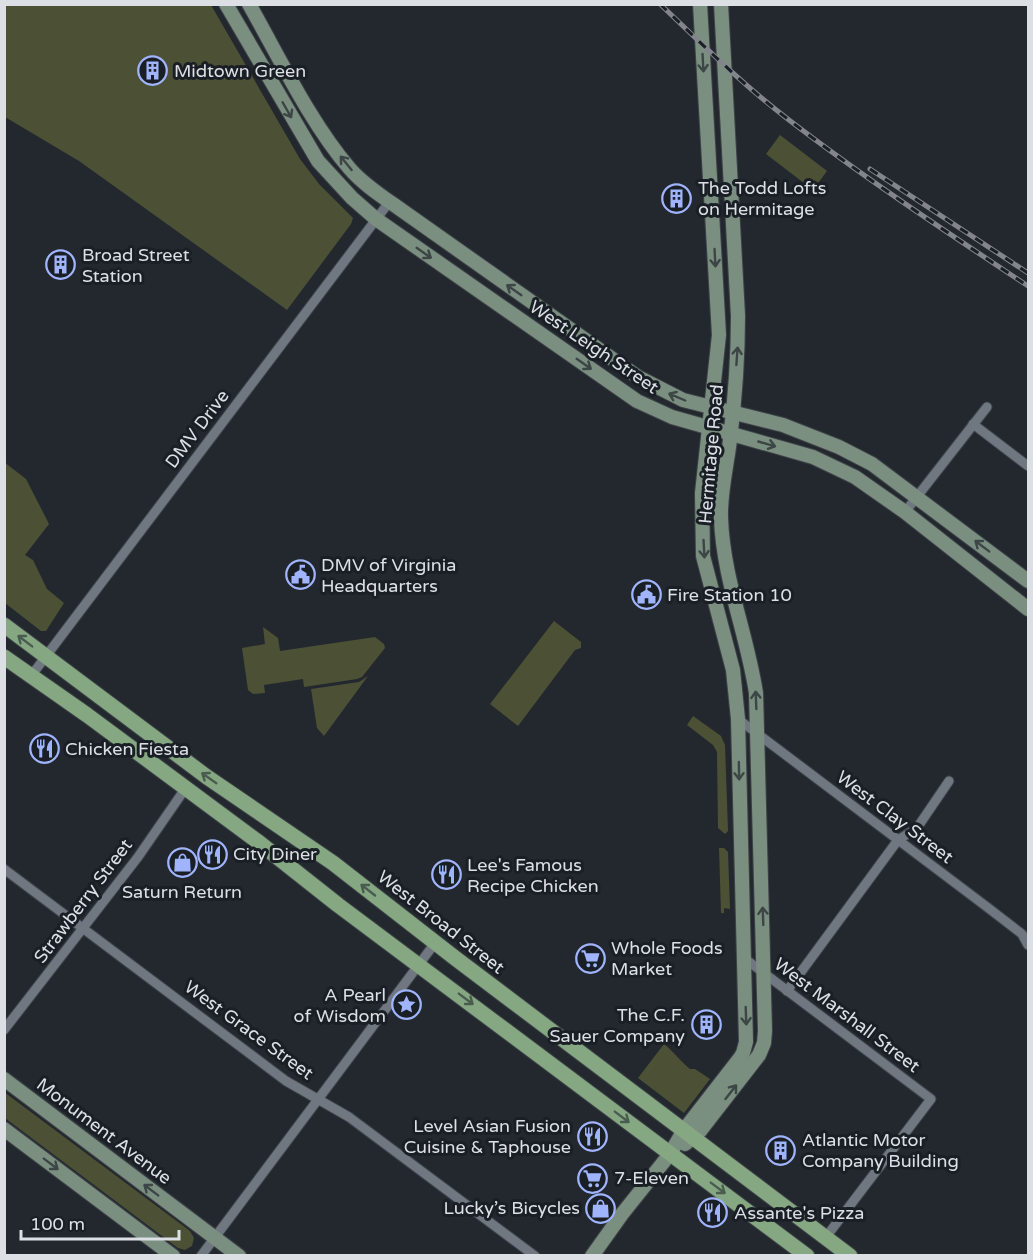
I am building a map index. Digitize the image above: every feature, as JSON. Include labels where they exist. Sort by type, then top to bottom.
[{"type":"main road","name":"West Broad Street","points":[[4,625],[207,777],[333,863],[435,943],[850,1256]]},
{"type":"main road","points":[[4,657],[87,715],[807,1256]]},
{"type":"street","name":"West Leigh Street","points":[[226,4],[318,161],[351,198],[376,219],[637,400],[672,417],[813,457],[855,477],[905,512],[1029,609]]},
{"type":"street","name":"West Leigh Street","points":[[249,4],[316,121],[333,147],[364,182],[639,377],[683,400],[783,425],[839,447],[872,464],[1029,581]]},
{"type":"street","name":"Hermitage Road","points":[[689,1134],[744,1053],[746,1030],[738,719],[733,670],[703,556],[702,493],[719,335],[700,4]]},
{"type":"street","name":"Hermitage Road","points":[[689,1134],[762,1049],[765,1031],[756,693],[753,672],[728,577],[723,549],[721,515],[733,414],[738,316],[721,4]]},
{"type":"street","name":"DMV Drive","points":[[31,676],[390,201]]},
{"type":"street","points":[[905,512],[987,407]]},
{"type":"street","points":[[973,424],[1029,466]]},
{"type":"street","name":"West Clay Street","points":[[738,719],[1022,934],[1029,945]]},
{"type":"street","points":[[787,991],[898,840],[917,828],[949,781]]},
{"type":"street","name":"Strawberry Street","points":[[4,1030],[85,928],[142,852],[185,789]]},
{"type":"street","name":"West Grace Street","points":[[4,869],[286,1081],[349,1117],[535,1256]]},
{"type":"street","points":[[201,1256],[435,943]]},
{"type":"street","name":"West Marshall Street","points":[[744,958],[931,1099],[826,1237]]},
{"type":"street","name":"Monument Avenue","points":[[4,1079],[239,1256]]},
{"type":"street","points":[[4,1129],[173,1256]]},
{"type":"street","points":[[592,1256],[622,1214],[689,1134]]},
{"type":"green space","points":[[4,5],[211,5],[300,159],[319,184],[353,218],[351,224],[287,310],[79,161],[5,117]]},
{"type":"green space","points":[[780,135],[827,171],[813,190],[766,154]]},
{"type":"green space","points":[[4,462],[26,479],[49,524],[25,555],[33,560],[47,589],[64,603],[46,631],[41,631],[5,603]]},
{"type":"green space","points":[[554,621],[581,642],[581,648],[575,650],[518,726],[490,704]]},
{"type":"green space","points":[[263,627],[278,638],[280,651],[375,637],[384,644],[385,648],[362,677],[357,679],[304,687],[303,679],[264,685],[265,693],[253,694],[248,690],[242,648],[265,644]]},
{"type":"green space","points":[[368,676],[324,736],[317,728],[311,689],[359,682]]},
{"type":"green space","points":[[693,716],[721,736],[725,745],[728,831],[725,834],[718,828],[717,752],[713,745],[687,725]]},
{"type":"green space","points":[[719,848],[724,848],[728,852],[730,909],[724,908],[724,913],[721,913]]},
{"type":"green space","points":[[664,1044],[690,1069],[695,1069],[710,1079],[684,1113],[638,1078]]},
{"type":"green space","points":[[4,1092],[190,1231],[194,1238],[192,1246],[185,1250],[178,1248],[5,1118]]},
{"type":"railway","points":[[660,4],[772,107],[877,184],[1028,286]]},
{"type":"railway","points":[[870,169],[1028,273]]},
{"type":"place","name":"Midtown Green","points":[[153,71]]},
{"type":"place","name":"The Todd Lofts on Hermitage","points":[[677,198]]},
{"type":"place","name":"Broad Street Station","points":[[61,265]]},
{"type":"place","name":"DMV of Virginia Headquarters","points":[[300,575]]},
{"type":"place","name":"Fire Station 10","points":[[646,595]]},
{"type":"place","name":"Chicken Fiesta","points":[[44,749]]},
{"type":"place","name":"City Diner","points":[[212,854]]},
{"type":"place","name":"Saturn Return","points":[[182,863]]},
{"type":"place","name":"Lee's Famous Recipe Chicken","points":[[446,875]]},
{"type":"place","name":"Whole Foods Market","points":[[590,958]]},
{"type":"place","name":"A Pearl of Wisdom","points":[[407,1005]]},
{"type":"place","name":"The C.F. Sauer Company","points":[[706,1025]]},
{"type":"place","name":"Level Asian Fusion Cuisine & Taphouse","points":[[592,1136]]},
{"type":"place","name":"Atlantic Motor Company Building","points":[[781,1150]]},
{"type":"place","name":"7-Eleven","points":[[593,1178]]},
{"type":"place","name":"Lucky’s Bicycles","points":[[601,1208]]},
{"type":"place","name":"Assante's Pizza","points":[[713,1213]]}]
